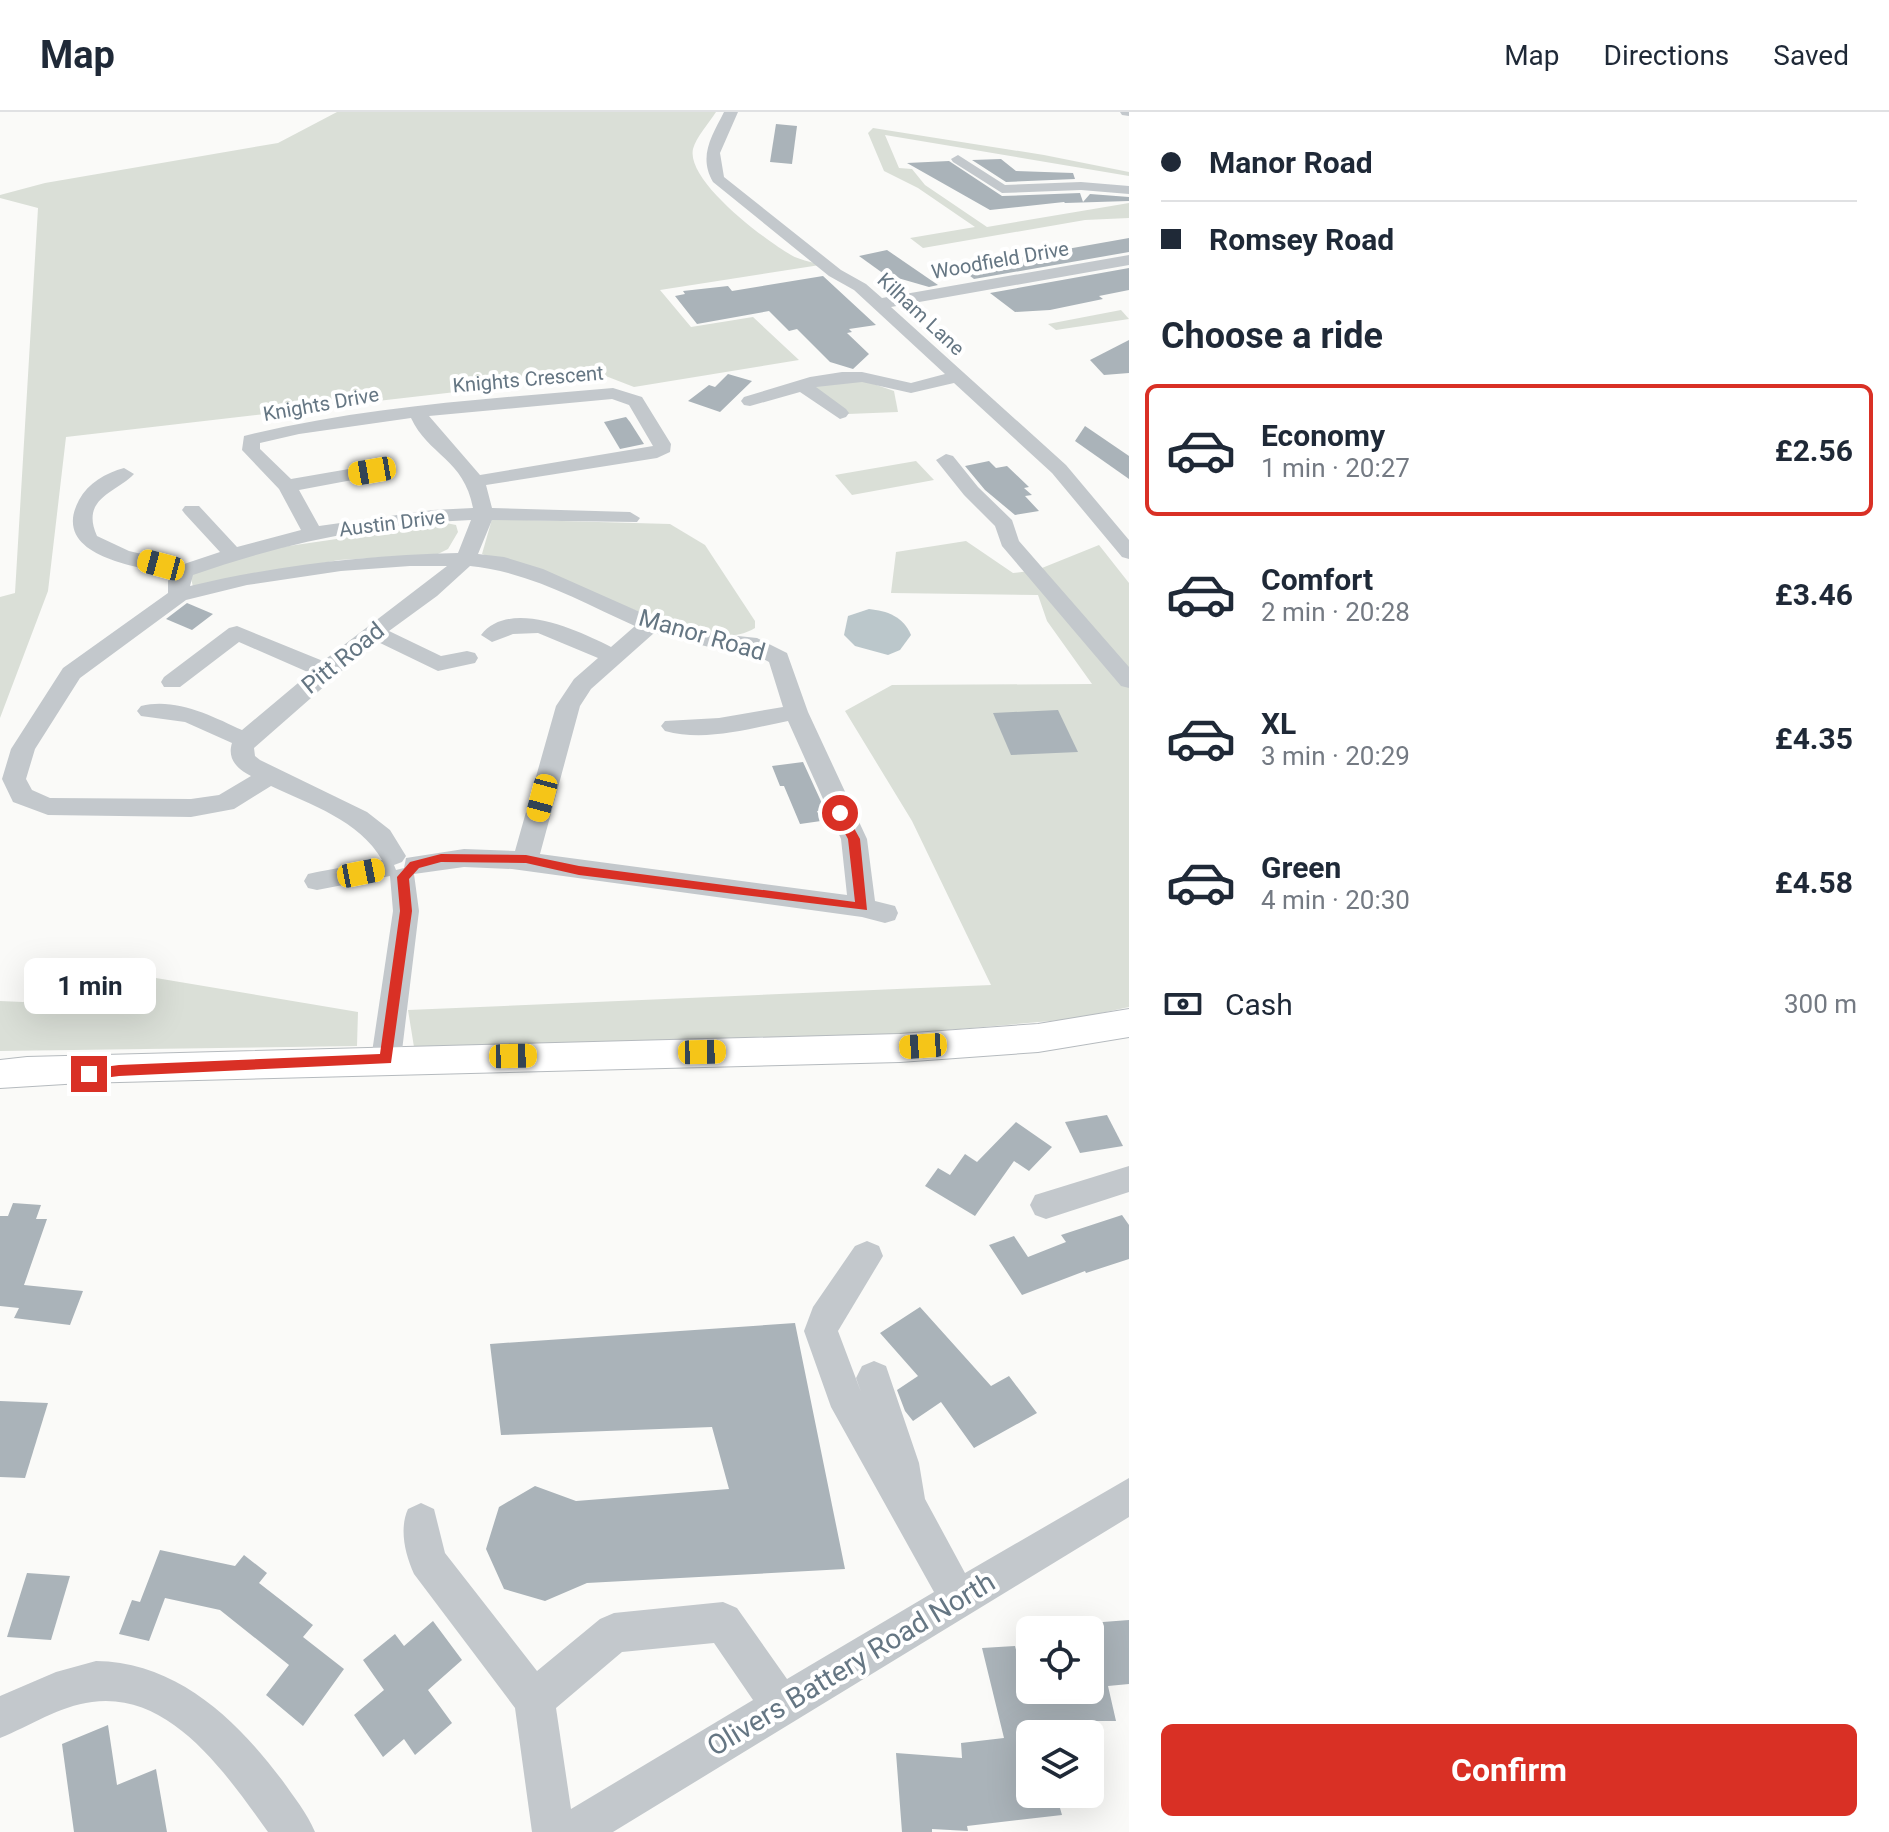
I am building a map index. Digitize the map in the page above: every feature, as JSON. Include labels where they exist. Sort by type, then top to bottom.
[{"type":"main road","points":[[0,1074],[47,1069],[119,1070],[386,1059],[891,1048],[1080,1034],[1129,1023]]},
{"type":"main road","points":[[0,1087],[119,1070]]},
{"type":"street","name":"Kilham Lane","points":[[731,112],[711,151],[712,170],[718,179],[767,221],[879,304],[1059,469],[1129,553]]},
{"type":"street","points":[[958,159],[1002,189],[1081,186],[1129,190]]},
{"type":"street","name":"Woodfield Drive","points":[[879,304],[1129,260]]},
{"type":"street","points":[[750,401],[803,385],[852,377],[911,388],[957,377]]},
{"type":"street","points":[[803,385],[840,413]]},
{"type":"street","name":"Knights Crescent","points":[[419,413],[451,407],[613,393],[636,401],[663,448],[657,452],[477,481]]},
{"type":"street","points":[[419,413],[423,426],[463,461],[477,481],[483,514]]},
{"type":"street","name":"Knights Drive","points":[[313,533],[287,486],[251,450],[251,440],[299,428],[383,415],[419,413]]},
{"type":"street","points":[[946,460],[971,491],[1005,524],[1009,542],[1129,681]]},
{"type":"street","points":[[287,486],[372,471]]},
{"type":"street","points":[[124,474],[103,484],[85,508],[84,528],[88,539],[103,548],[185,571],[179,581],[179,595],[71,673],[23,749],[14,779],[17,787],[22,796],[48,806],[191,808],[225,803],[270,775]]},
{"type":"street","points":[[192,510],[233,554]]},
{"type":"street","name":"Austin Drive","points":[[185,571],[233,554],[313,533],[433,516],[483,514],[630,518]]},
{"type":"street","name":"Pitt Road","points":[[245,740],[374,632],[419,601],[465,559],[483,514]]},
{"type":"street","name":"Manor Road","points":[[179,595],[247,579],[341,565],[465,559],[504,563],[536,573],[650,625],[709,640],[749,643],[766,650],[779,658],[796,712],[854,839],[874,910],[579,870],[526,859],[441,858],[317,881]]},
{"type":"street","points":[[492,635],[509,626],[536,624],[612,656]]},
{"type":"street","points":[[526,859],[568,706],[582,684],[650,625]]},
{"type":"street","points":[[374,632],[438,664],[467,658]]},
{"type":"street","points":[[172,682],[237,633],[326,671]]},
{"type":"street","points":[[149,711],[190,715],[245,740],[240,749],[243,760],[358,818],[381,836],[398,867],[406,911],[386,1059]]},
{"type":"street","points":[[673,726],[688,729],[726,725],[796,712]]},
{"type":"street","points":[[1046,1205],[1129,1179]]},
{"type":"street","points":[[867,1256],[825,1318],[821,1331],[843,1395],[907,1503],[958,1599]]},
{"type":"street","points":[[874,1378],[901,1463],[907,1503]]},
{"type":"street","name":"Olivers Battery Road North","points":[[573,1832],[1129,1496]]},
{"type":"street","points":[[421,1522],[427,1561],[534,1700],[553,1832]]},
{"type":"street","points":[[534,1700],[614,1633],[723,1622],[781,1705]]},
{"type":"street","points":[[0,1718],[54,1691],[95,1681],[160,1694],[193,1713],[242,1762],[294,1832]]},
{"type":"shaded area","points":[[337,112],[716,112],[693,149],[694,162],[702,177],[714,193],[764,237],[794,257],[820,265],[660,290],[691,327],[753,317],[799,360],[634,387],[603,375],[66,437],[48,591],[0,718],[0,597],[15,593],[38,208],[0,198],[0,195],[45,183],[278,143]]},
{"type":"shaded area","points":[[873,128],[1129,172],[1129,176],[885,135],[899,168],[912,169],[925,185],[987,227],[1129,203],[1129,218],[1085,220],[923,248],[910,238],[975,227],[918,188],[884,171],[868,133]]},
{"type":"shaded area","points":[[1121,310],[1129,319],[1056,330],[1048,324]]},
{"type":"shaded area","points":[[832,381],[868,382],[894,391],[898,412],[848,414],[812,387]]},
{"type":"shaded area","points":[[916,461],[934,480],[852,495],[835,475]]},
{"type":"shaded area","points":[[492,519],[670,524],[705,545],[755,621],[755,628],[730,636],[686,629],[482,554]]},
{"type":"shaded area","points":[[446,523],[456,525],[458,532],[448,549],[438,554],[339,560],[193,587],[190,574],[275,548]]},
{"type":"shaded area","points":[[966,541],[1013,573],[1037,570],[1099,545],[1129,583],[1129,1007],[1074,1019],[891,1035],[414,1047],[408,1010],[991,985],[912,821],[845,711],[892,685],[1092,684],[1047,621],[1038,595],[891,593],[896,552]]},
{"type":"shaded area","points":[[869,609],[882,611],[904,623],[911,635],[900,650],[888,655],[855,646],[844,635],[848,616]]},
{"type":"shaded area","points":[[144,976],[358,1012],[357,1046],[0,1051],[0,1001],[23,1002]]},
{"type":"building","points":[[776,124],[797,126],[792,164],[770,162]]},
{"type":"building","points":[[1001,159],[1016,171],[1073,173],[1075,179],[1006,182],[972,160]]},
{"type":"building","points":[[949,161],[1002,196],[1080,193],[1083,202],[1090,194],[1129,197],[1129,201],[1065,203],[1064,202],[990,210],[907,163]]},
{"type":"building","points":[[1129,238],[1129,252],[974,279],[960,268]]},
{"type":"building","points":[[887,250],[938,285],[929,287],[884,274],[859,256]]},
{"type":"building","points":[[1129,268],[1129,290],[1050,310],[1015,312],[990,293]]},
{"type":"building","points":[[823,276],[876,325],[849,329],[852,332],[847,333],[869,354],[853,369],[830,362],[797,329],[789,331],[769,311],[697,324],[675,296],[685,294],[683,291],[728,286],[732,291]]},
{"type":"building","points":[[1129,340],[1129,373],[1104,375],[1090,360]]},
{"type":"building","points":[[728,374],[752,381],[720,412],[688,401],[709,385],[715,387]]},
{"type":"building","points":[[626,417],[644,444],[620,449],[604,422]]},
{"type":"building","points":[[1085,426],[1129,456],[1129,479],[1075,441]]},
{"type":"building","points":[[989,461],[996,468],[1007,466],[1029,487],[1024,488],[1032,495],[1025,496],[1039,511],[1015,515],[985,490],[965,466]]},
{"type":"building","points":[[187,603],[213,614],[192,630],[166,619]]},
{"type":"building","points":[[1058,710],[1078,752],[1011,755],[993,713]]},
{"type":"building","points":[[803,762],[825,810],[817,811],[821,821],[800,824],[772,766]]},
{"type":"building","points":[[1107,1115],[1123,1146],[1080,1153],[1065,1122]]},
{"type":"building","points":[[1016,1122],[1052,1147],[1029,1171],[1014,1161],[975,1216],[925,1186],[938,1168],[950,1175],[965,1154],[977,1162]]},
{"type":"building","points":[[13,1203],[41,1205],[36,1219],[47,1219],[24,1285],[83,1291],[70,1325],[14,1318],[19,1308],[0,1306],[0,1216],[8,1216]]},
{"type":"building","points":[[1122,1215],[1129,1225],[1129,1259],[1085,1271],[1022,1295],[989,1245],[1014,1236],[1028,1257],[1066,1242],[1061,1235]]},
{"type":"building","points":[[920,1307],[991,1386],[1009,1376],[1037,1413],[974,1448],[941,1402],[913,1421],[905,1411],[897,1390],[918,1376],[880,1333]]},
{"type":"building","points":[[795,1323],[845,1569],[587,1583],[545,1601],[504,1589],[486,1549],[499,1507],[535,1486],[576,1501],[729,1489],[712,1427],[501,1435],[490,1344]]},
{"type":"building","points":[[0,1401],[48,1403],[25,1478],[0,1477]]},
{"type":"building","points":[[160,1550],[235,1566],[244,1555],[267,1573],[259,1583],[313,1625],[303,1637],[344,1669],[303,1726],[266,1695],[289,1665],[220,1610],[165,1598],[149,1641],[119,1634],[132,1600],[140,1602]]},
{"type":"building","points":[[27,1573],[70,1576],[51,1640],[7,1637]]},
{"type":"building","points":[[1129,1620],[1129,1684],[1108,1686],[1116,1721],[1016,1720],[1016,1808],[1060,1808],[1062,1815],[967,1826],[968,1831],[932,1829],[932,1832],[902,1832],[896,1753],[962,1758],[961,1743],[1004,1738],[982,1648],[1015,1646],[1016,1704],[1104,1704],[1104,1622]]},
{"type":"building","points":[[433,1621],[462,1660],[428,1690],[452,1723],[415,1755],[404,1739],[383,1757],[354,1715],[384,1690],[363,1660],[395,1634],[404,1646]]},
{"type":"building","points":[[108,1725],[117,1785],[156,1769],[167,1832],[74,1832],[62,1744]]},
{"type":"route","points":[[89,1074],[119,1070],[386,1059],[406,911],[403,877],[415,865],[441,858],[477,856],[526,859],[579,870],[862,907],[854,839],[840,813]]}]
